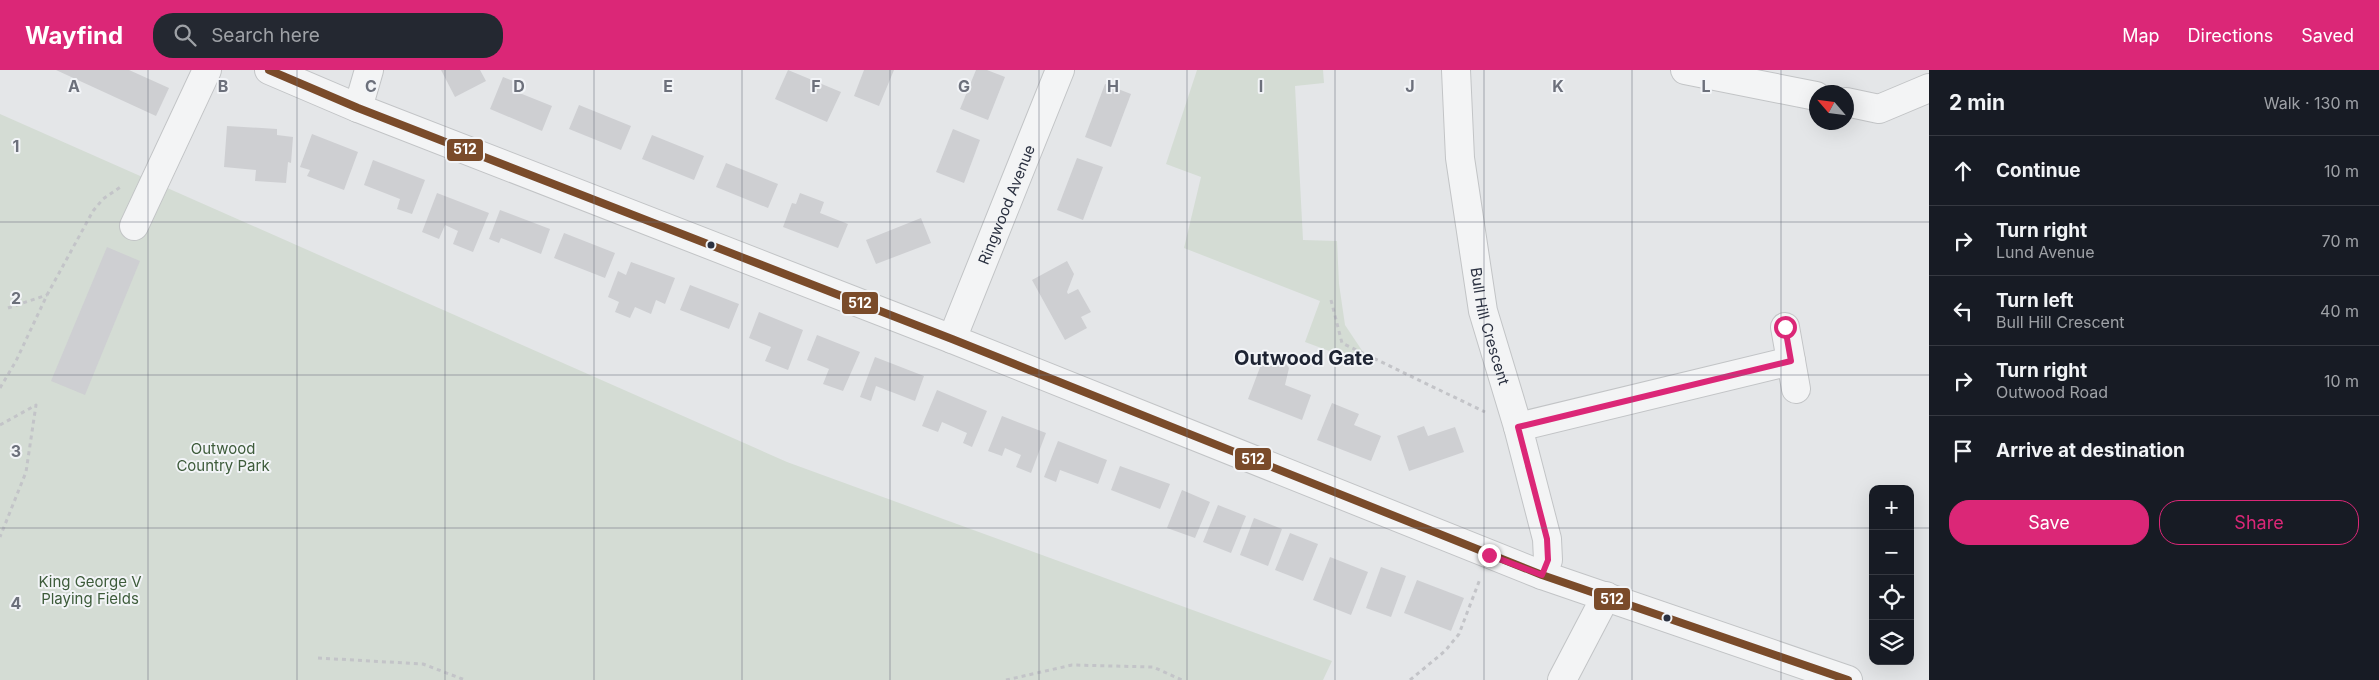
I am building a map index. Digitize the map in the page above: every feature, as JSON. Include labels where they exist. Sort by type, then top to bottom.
[{"type":"street","points":[[134,226],[207,70]]},
{"type":"street","points":[[269,70],[358,108],[952,339],[1489,555],[1606,596],[1807,673],[1848,680]]},
{"type":"street","points":[[358,108],[369,70]]},
{"type":"street","name":"Ringwood Avenue","points":[[952,339],[1060,70]]},
{"type":"street","name":"Bull Hill Crescent","points":[[1456,70],[1460,158],[1483,311],[1515,418],[1547,539],[1548,560],[1542,575]]},
{"type":"street","points":[[1685,70],[1809,95]]},
{"type":"street","points":[[1854,104],[1880,109],[1929,88]]},
{"type":"street","points":[[1785,327],[1796,389]]},
{"type":"street","points":[[1515,418],[1791,361]]},
{"type":"street","points":[[1562,680],[1606,596]]},
{"type":"path","points":[[0,388],[16,361],[93,210],[103,199],[131,180],[151,189]]},
{"type":"path","points":[[8,308],[48,295]]},
{"type":"path","points":[[1331,300],[1342,344],[1489,414],[1515,418]]},
{"type":"path","points":[[0,425],[36,405],[26,472],[0,536]]},
{"type":"path","points":[[1410,680],[1445,651],[1459,634],[1489,555]]},
{"type":"path","points":[[318,658],[423,664],[454,678],[465,680]]},
{"type":"path","points":[[1006,680],[1072,665],[1153,667],[1182,680]]},
{"type":"green space","points":[[1197,70],[1323,70],[1324,83],[1295,86],[1303,240],[1337,241],[1339,284],[1345,325],[1373,367],[1305,342],[1320,301],[1184,248],[1201,177],[1166,164]]},
{"type":"green space","name":"Outwood Country Park","points":[[0,114],[787,462],[1332,661],[1323,680],[0,680]]},
{"type":"building","points":[[56,70],[129,70],[169,88],[156,116]]},
{"type":"building","points":[[441,70],[480,70],[486,81],[455,97]]},
{"type":"building","points":[[788,70],[841,92],[827,122],[775,99]]},
{"type":"building","points":[[864,70],[894,70],[879,106],[854,96]]},
{"type":"building","points":[[976,70],[987,70],[1005,77],[988,120],[960,109]]},
{"type":"building","points":[[503,77],[516,82],[512,90],[552,106],[542,131],[490,109]]},
{"type":"building","points":[[1105,84],[1131,94],[1111,147],[1085,137]]},
{"type":"building","points":[[579,105],[631,126],[621,150],[569,129]]},
{"type":"building","points":[[227,126],[277,129],[277,135],[293,137],[291,163],[288,162],[286,183],[255,181],[256,170],[224,167]]},
{"type":"building","points":[[953,129],[980,140],[964,183],[936,172]]},
{"type":"building","points":[[312,134],[358,152],[344,190],[307,176],[310,170],[300,167]]},
{"type":"building","points":[[652,135],[704,156],[694,180],[642,159]]},
{"type":"building","points":[[1077,158],[1103,167],[1083,220],[1057,210]]},
{"type":"building","points":[[373,160],[425,180],[412,214],[397,209],[400,199],[364,185]]},
{"type":"building","points":[[726,163],[778,184],[768,208],[716,187]]},
{"type":"building","points":[[437,193],[489,213],[473,252],[453,244],[458,231],[445,225],[439,239],[422,232]]},
{"type":"building","points":[[800,193],[824,202],[820,213],[848,224],[838,248],[783,227],[792,203],[796,204]]},
{"type":"building","points":[[500,210],[550,229],[541,254],[501,238],[499,243],[489,239]]},
{"type":"building","points":[[921,218],[931,243],[876,264],[866,240]]},
{"type":"building","points":[[564,233],[615,253],[605,278],[554,258]]},
{"type":"building","points":[[107,247],[140,261],[85,395],[51,381]]},
{"type":"building","points":[[1067,261],[1074,274],[1067,292],[1068,294],[1078,289],[1091,312],[1081,317],[1087,328],[1065,340],[1032,280]]},
{"type":"building","points":[[631,262],[675,278],[665,304],[656,300],[651,314],[635,307],[630,318],[615,312],[619,302],[608,297],[618,271],[626,275]]},
{"type":"building","points":[[690,285],[739,304],[729,329],[680,310]]},
{"type":"building","points":[[759,312],[803,330],[788,370],[765,361],[771,347],[749,338]]},
{"type":"building","points":[[817,335],[860,352],[843,391],[823,384],[829,369],[807,360]]},
{"type":"building","points":[[875,357],[924,376],[915,401],[876,386],[871,401],[860,397]]},
{"type":"building","points":[[1262,362],[1274,367],[1282,362],[1286,364],[1289,368],[1285,385],[1311,395],[1302,420],[1248,399]]},
{"type":"building","points":[[937,390],[987,411],[972,447],[963,443],[967,433],[942,422],[938,432],[922,426]]},
{"type":"building","points":[[1332,403],[1359,414],[1354,425],[1381,436],[1371,461],[1317,440]]},
{"type":"building","points":[[1002,416],[1046,433],[1031,473],[1016,467],[1021,455],[1005,448],[1002,456],[988,451]]},
{"type":"building","points":[[1424,426],[1428,436],[1455,427],[1464,452],[1409,471],[1397,436]]},
{"type":"building","points":[[1058,441],[1107,460],[1098,484],[1060,470],[1056,482],[1044,477]]},
{"type":"building","points":[[1120,466],[1170,484],[1160,509],[1111,490]]},
{"type":"building","points":[[1182,490],[1210,502],[1195,538],[1167,528]]},
{"type":"building","points":[[1218,505],[1246,516],[1231,553],[1203,542]]},
{"type":"building","points":[[1254,518],[1282,529],[1268,566],[1240,555]]},
{"type":"building","points":[[1290,533],[1318,544],[1303,581],[1275,570]]},
{"type":"building","points":[[1330,557],[1368,572],[1351,615],[1313,600]]},
{"type":"building","points":[[1381,567],[1406,576],[1391,617],[1366,608]]},
{"type":"building","points":[[1417,580],[1464,598],[1451,631],[1404,613]]},
{"type":"transit line","name":"512","points":[[269,70],[358,108],[952,339],[1542,575],[1848,680]]},
{"type":"district","name":"Outwood Gate","points":[[1304,358]]},
{"type":"route","points":[[1489,555],[1542,575],[1548,560],[1547,539],[1518,427],[1791,361],[1785,327]]},
{"type":"park label","name":"King George V Playing Fields","points":[[90,590]]}]
